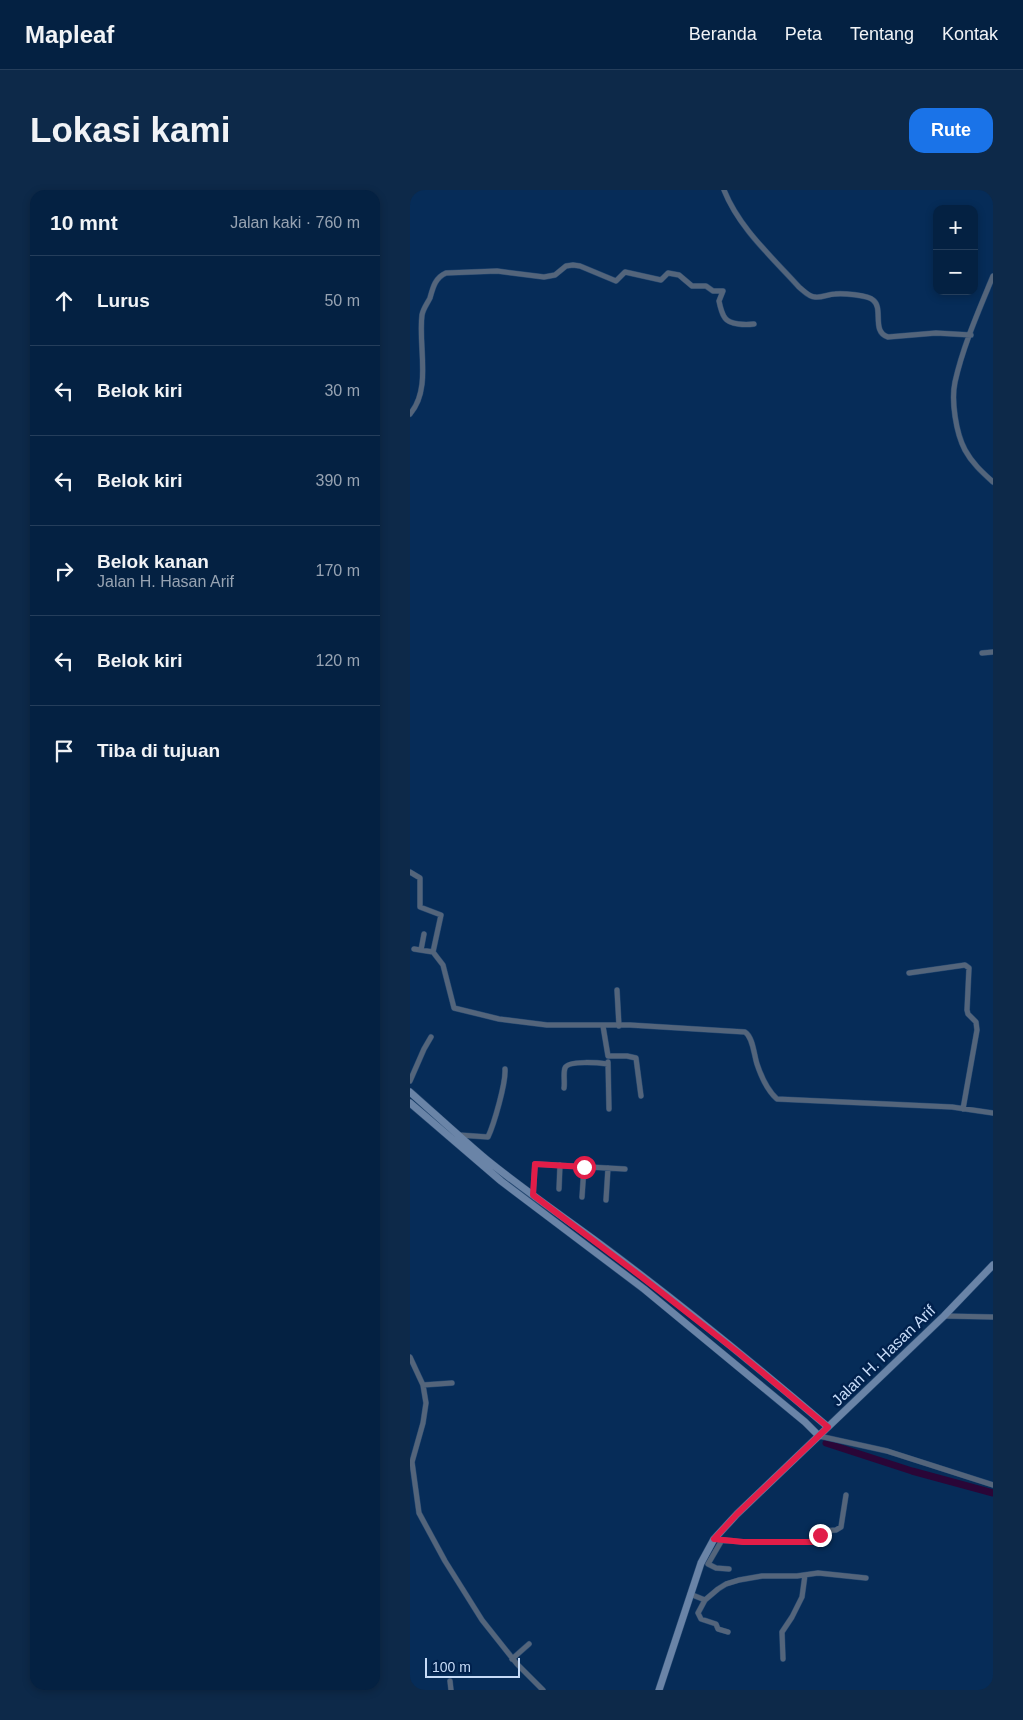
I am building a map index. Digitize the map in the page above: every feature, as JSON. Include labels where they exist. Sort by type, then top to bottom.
[{"type":"street","points":[[724,190],[730,206],[740,222],[799,287],[809,295],[814,297],[835,294],[872,298],[876,302],[880,332],[888,337],[936,334],[971,335]]},
{"type":"street","points":[[410,414],[418,402],[422,388],[422,313],[435,281],[441,275],[498,271],[544,276],[555,274],[566,266],[573,265],[580,266],[613,281],[617,280],[625,272],[661,280],[668,273],[679,275],[690,285],[706,286],[713,291],[727,320],[742,324],[754,324]]},
{"type":"street","points":[[993,276],[955,384],[955,410],[958,434],[965,450],[977,467],[993,482]]},
{"type":"street","points":[[713,291],[723,291],[719,301]]},
{"type":"street","points":[[982,654],[993,652]]},
{"type":"street","points":[[410,872],[420,877],[420,907],[441,915],[433,952]]},
{"type":"street","points":[[421,950],[424,934]]},
{"type":"street","points":[[414,949],[433,952],[443,965],[452,1005],[455,1008],[522,1022],[547,1025],[619,1026],[746,1032],[749,1035],[758,1067],[777,1099],[894,1104],[993,1113]]},
{"type":"street","points":[[909,973],[965,965],[969,968],[967,1010],[968,1014],[976,1022],[976,1030],[963,1109]]},
{"type":"street","points":[[617,990],[619,1026]]},
{"type":"street","points":[[604,1026],[608,1056],[609,1109]]},
{"type":"street","points":[[410,1081],[430,1037]]},
{"type":"street","points":[[608,1056],[636,1058],[641,1096]]},
{"type":"street","points":[[564,1088],[565,1068],[568,1064],[608,1064]]},
{"type":"street","points":[[459,1135],[488,1137],[501,1094],[506,1069]]},
{"type":"street","points":[[410,1092],[434,1119],[501,1181],[644,1289],[816,1433],[887,1451],[993,1485]]},
{"type":"street","points":[[410,1103],[459,1135],[487,1160],[636,1272],[813,1414],[828,1427],[833,1438]]},
{"type":"street","points":[[533,1195],[535,1164],[625,1169]]},
{"type":"street","points":[[558,1189],[560,1165]]},
{"type":"street","points":[[582,1197],[584,1167]]},
{"type":"street","points":[[606,1200],[608,1168]]},
{"type":"street","name":"Jalan H. Hasan Arif","points":[[660,1690],[701,1563],[714,1539],[816,1433],[828,1427],[944,1316],[993,1265]]},
{"type":"street","points":[[944,1316],[993,1317]]},
{"type":"street","points":[[410,1357],[422,1384],[426,1403],[423,1423],[412,1462],[419,1513],[445,1561],[482,1620],[512,1659],[543,1690]]},
{"type":"street","points":[[422,1384],[452,1383]]},
{"type":"street","points":[[714,1539],[743,1542],[817,1542],[822,1532],[837,1530],[841,1527],[846,1495]]},
{"type":"street","points":[[722,1540],[708,1564],[716,1568],[729,1569]]},
{"type":"street","points":[[728,1632],[718,1629],[716,1624],[700,1617],[698,1612],[705,1600],[718,1589],[732,1582],[762,1576],[818,1574],[866,1578]]},
{"type":"street","points":[[783,1659],[782,1632],[802,1597],[805,1575]]},
{"type":"street","points":[[690,1594],[705,1600]]},
{"type":"street","points":[[512,1659],[529,1644]]},
{"type":"street","points":[[450,1681],[451,1690]]},
{"type":"waterway","points":[[826,1443],[912,1471],[993,1493]]},
{"type":"route","points":[[584,1167],[535,1164],[533,1195],[550,1210],[600,1244],[740,1354],[828,1427],[724,1526],[714,1539],[743,1542],[817,1542],[820,1535]]}]
